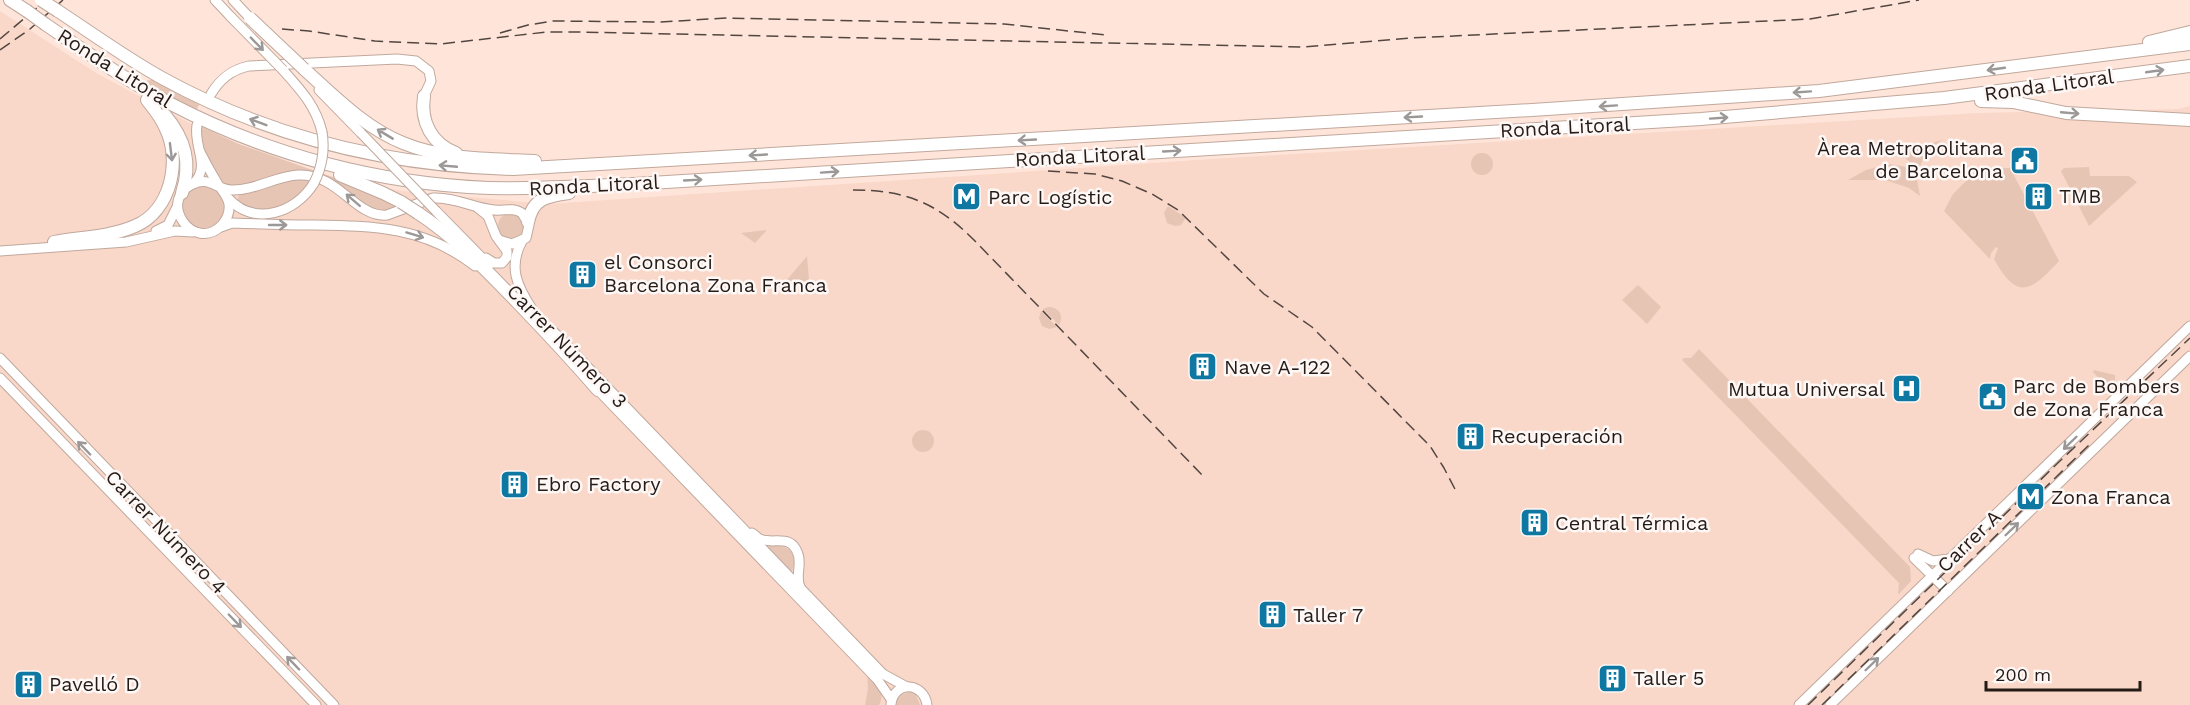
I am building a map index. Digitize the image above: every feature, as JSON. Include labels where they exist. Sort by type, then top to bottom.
[{"type":"highway","name":"Ronda Litoral","points":[[10,0],[130,84],[206,121],[261,143],[334,166],[386,177],[437,184],[514,188],[634,184],[1691,120],[1866,106],[2019,89],[2190,66]]},
{"type":"highway","name":"Ronda Litoral","points":[[41,0],[60,10],[79,25],[162,78],[214,104],[266,126],[331,146],[394,159],[449,166],[513,169],[1764,95],[1830,90],[2190,44]]},
{"type":"highway","points":[[50,0],[60,10]]},
{"type":"highway","points":[[250,18],[302,70],[343,105],[372,126],[400,142],[430,152],[544,162],[675,157],[695,159]]},
{"type":"highway","points":[[2054,61],[2190,32]]},
{"type":"highway","points":[[130,84],[170,122],[183,142],[188,170],[182,193]]},
{"type":"highway","points":[[424,96],[424,123],[436,141],[456,153],[480,158]]},
{"type":"highway","points":[[54,242],[125,230],[144,222],[158,208],[169,186],[172,159],[167,129],[147,100]]},
{"type":"highway","points":[[1866,106],[2000,100],[2066,112],[2190,120]]},
{"type":"highway","points":[[261,143],[271,150],[353,179],[408,208],[474,257],[566,352],[598,390]]},
{"type":"highway","points":[[528,222],[530,211],[536,203],[544,199],[561,194],[634,184]]},
{"type":"street","points":[[200,152],[226,196],[248,212],[261,215],[272,214],[298,202],[314,183],[322,163],[324,144],[318,117],[310,102],[283,70],[215,0]]},
{"type":"street","points":[[233,0],[250,18]]},
{"type":"street","points":[[211,94],[224,77],[249,66],[397,58],[416,61],[429,70],[431,81],[424,96]]},
{"type":"street","name":"Carrer Número 3","points":[[302,70],[801,590],[887,677],[905,686],[921,690],[926,696],[927,705]]},
{"type":"street","points":[[0,246],[127,238],[147,234],[168,225],[182,193],[194,183],[202,170],[196,138],[197,125]]},
{"type":"street","points":[[194,183],[204,181],[236,190],[305,175],[335,185],[360,207],[372,213],[384,215],[408,208]]},
{"type":"street","points":[[220,227],[229,213],[226,196]]},
{"type":"street","points":[[0,251],[126,242],[175,231],[210,232],[232,223],[337,226],[376,223],[424,201],[441,198],[491,210],[517,210],[522,213],[528,222],[528,234],[515,257],[515,274],[518,286],[532,309]]},
{"type":"street","points":[[474,250],[494,263],[502,263],[508,253],[496,236],[485,212],[475,206]]},
{"type":"street","points":[[177,207],[184,225],[199,233]]},
{"type":"street","points":[[493,226],[496,216],[506,210]]},
{"type":"street","name":"Carrer Número 3","points":[[337,226],[403,231],[436,242],[461,255],[481,271],[877,679],[891,702]]},
{"type":"street","points":[[499,240],[508,244],[522,241]]},
{"type":"street","name":"Carrer A","points":[[1830,705],[1948,591],[2122,408],[2190,326]]},
{"type":"street","name":"Carrer A","points":[[1799,705],[1952,558],[2122,408],[2190,356]]},
{"type":"street","name":"Carrer Número 4","points":[[0,358],[334,705]]},
{"type":"street","name":"Carrer Número 4","points":[[0,378],[316,705]]},
{"type":"street","points":[[737,524],[760,539],[783,540],[792,545],[798,555],[797,579],[801,590]]},
{"type":"street","points":[[1916,557],[1933,561],[1952,558]]},
{"type":"street","points":[[1916,557],[1948,591]]},
{"type":"street","points":[[1916,557],[1920,574],[1916,592]]},
{"type":"street","points":[[891,702],[896,692],[905,686]]},
{"type":"shaded area","points":[[0,11],[98,74],[212,135],[277,161],[341,179],[402,191],[548,204],[1227,158],[1977,113],[2178,109],[2190,106],[2190,705],[0,705]]},
{"type":"shaded area","points":[[155,79],[200,103],[196,111],[141,82]]},
{"type":"shaded area","points":[[200,126],[239,144],[375,192],[402,207],[387,212],[370,209],[318,175],[239,187],[226,185],[214,174],[204,149]]},
{"type":"shaded area","points":[[1944,139],[1928,152],[1919,170],[1903,156],[1905,150],[1906,152]]},
{"type":"shaded area","points":[[1482,153],[1490,156],[1493,164],[1490,172],[1482,175],[1474,172],[1471,164],[1474,156]]},
{"type":"shaded area","points":[[1890,164],[1911,168],[1916,174],[1920,196],[1909,188],[1885,180],[1848,180],[1866,170]]},
{"type":"shaded area","points":[[2089,167],[2090,176],[2129,176],[2137,182],[2089,226],[2061,171],[2064,168]]},
{"type":"shaded area","points":[[1979,168],[2010,168],[2059,261],[2032,285],[2025,287],[2010,282],[1994,259],[1998,248],[1996,247],[1991,253],[1990,259],[1944,211],[1953,194]]},
{"type":"shaded area","points":[[312,178],[298,196],[279,207],[258,209],[237,201],[240,192],[283,180]]},
{"type":"shaded area","points":[[203,186],[218,192],[224,207],[218,222],[203,228],[188,222],[182,207],[188,192]]},
{"type":"shaded area","points":[[1168,206],[1186,218],[1181,225],[1175,226],[1167,223],[1164,213]]},
{"type":"shaded area","points":[[511,213],[520,217],[524,226],[520,235],[511,239],[502,235],[498,226],[502,217]]},
{"type":"shaded area","points":[[767,230],[755,243],[741,233]]},
{"type":"shaded area","points":[[807,256],[809,280],[791,285],[786,281]]},
{"type":"shaded area","points":[[1638,285],[1661,307],[1647,324],[1622,300]]},
{"type":"shaded area","points":[[1048,307],[1060,312],[1059,325],[1043,309]]},
{"type":"shaded area","points":[[1041,311],[1057,327],[1049,329],[1042,326],[1039,318]]},
{"type":"shaded area","points":[[1699,349],[1910,567],[1911,581],[1898,595],[1899,583],[1682,360],[1691,358]]},
{"type":"shaded area","points":[[2094,370],[2115,375],[2115,381],[2108,388],[2093,372]]},
{"type":"shaded area","points":[[923,430],[931,433],[934,441],[931,449],[923,452],[915,449],[912,441],[915,433]]},
{"type":"shaded area","points":[[770,545],[782,546],[790,550],[794,558],[792,571],[767,548]]},
{"type":"shaded area","points":[[867,673],[881,692],[879,705],[865,705],[868,689]]},
{"type":"shaded area","points":[[909,692],[916,695],[920,705],[896,705],[898,696]]},
{"type":"railway","points":[[0,39],[46,0]]},
{"type":"railway","points":[[0,50],[30,29],[63,0]]},
{"type":"railway","points":[[282,29],[375,41],[440,44],[547,32],[575,32],[1302,47],[1411,38],[1810,19],[1919,0]]},
{"type":"railway","points":[[500,33],[553,21],[660,22],[726,18],[1004,24],[1106,35]]},
{"type":"railway","points":[[1048,171],[1095,174],[1122,181],[1152,194],[1178,210],[1264,294],[1312,327],[1430,446],[1457,493]]},
{"type":"railway","points":[[853,190],[905,196],[933,208],[960,227],[1205,478]]},
{"type":"railway","points":[[1808,705],[2190,338]]},
{"type":"railway","points":[[1822,705],[2089,445]]},
{"type":"place","name":"Àrea Metropolitana de Barcelona","points":[[2024,160]]},
{"type":"place","name":"TMB","points":[[2038,196]]},
{"type":"place","name":"Parc Logístic","points":[[967,197]]},
{"type":"place","name":"el Consorci Barcelona Zona Franca","points":[[583,274]]},
{"type":"place","name":"Nave A-122","points":[[1203,367]]},
{"type":"place","name":"Mutua Universal","points":[[1906,389]]},
{"type":"place","name":"Parc de Bombers de Zona Franca","points":[[1992,397]]},
{"type":"place","name":"Recuperación","points":[[1470,436]]},
{"type":"place","name":"Ebro Factory","points":[[515,484]]},
{"type":"place","name":"Zona Franca","points":[[2030,497]]},
{"type":"place","name":"Central Térmica","points":[[1534,523]]},
{"type":"place","name":"Taller 7","points":[[1272,615]]},
{"type":"place","name":"Taller 5","points":[[1612,678]]},
{"type":"place","name":"Pavelló D","points":[[28,684]]}]
